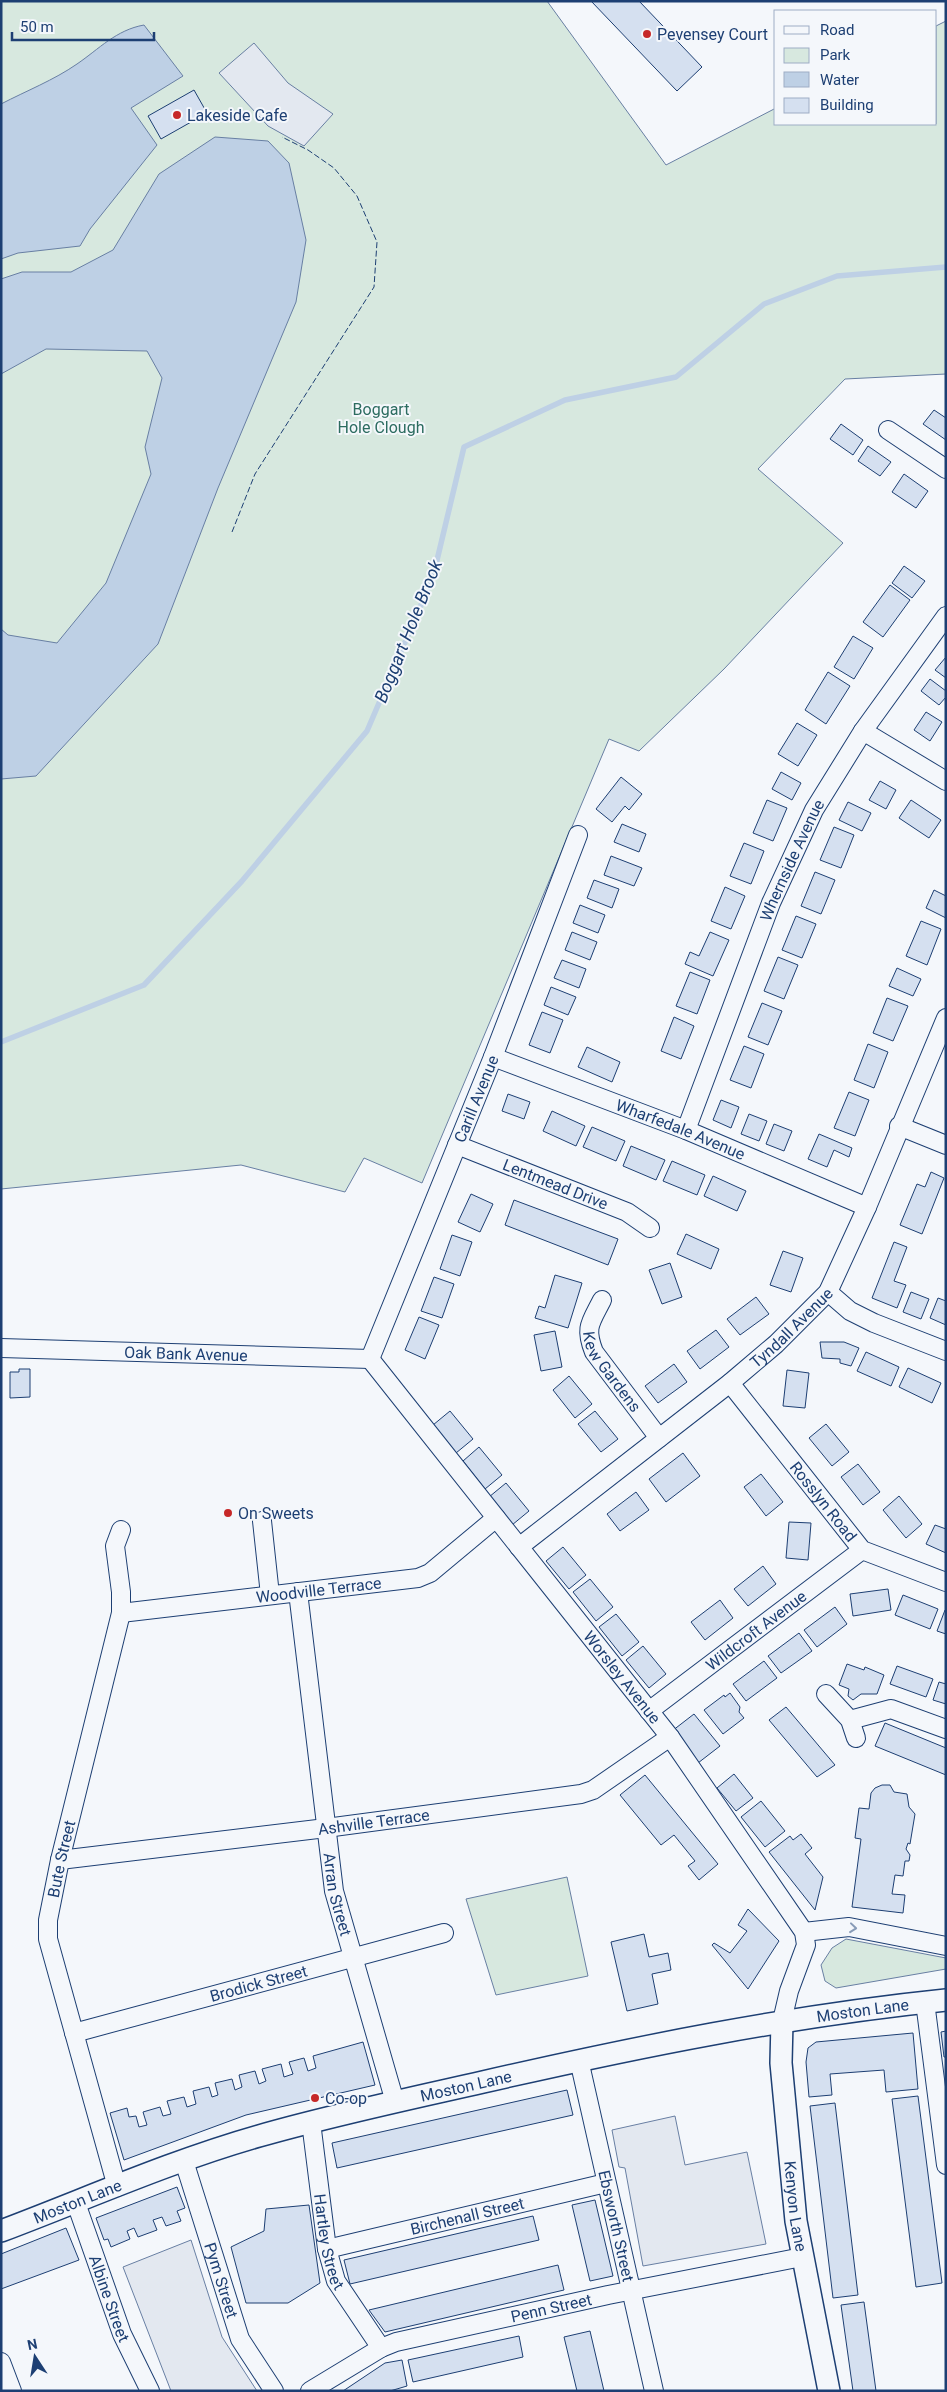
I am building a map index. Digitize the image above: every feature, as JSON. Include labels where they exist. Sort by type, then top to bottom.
[{"type":"street","points":[[888,430],[946,469]]},
{"type":"street","name":"Whernside Avenue","points":[[686,1130],[771,903],[814,810],[863,731],[946,616]]},
{"type":"street","points":[[863,731],[946,781]]},
{"type":"street","name":"Carill Avenue","points":[[370,1359],[493,1057],[578,835]]},
{"type":"street","name":"Tyndall Avenue","points":[[519,1547],[730,1383],[776,1344],[828,1292],[867,1207],[899,1126],[946,1018]]},
{"type":"street","name":"Wharfedale Avenue","points":[[493,1057],[686,1130],[867,1207]]},
{"type":"street","points":[[899,1126],[946,1145]]},
{"type":"street","name":"Lentmead Drive","points":[[457,1145],[628,1212],[650,1228]]},
{"type":"street","points":[[828,1292],[858,1315],[946,1351]]},
{"type":"street","name":"Kew Gardens","points":[[602,1300],[590,1326],[588,1338],[594,1352],[659,1438]]},
{"type":"street","name":"Oak Bank Avenue","points":[[1,1348],[370,1359]]},
{"type":"street","name":"Worsley Avenue","points":[[370,1359],[670,1737],[804,1932]]},
{"type":"street","name":"Rosslyn Road","points":[[730,1383],[862,1550],[946,1582]]},
{"type":"street","name":"Woodville Terrace","points":[[122,1613],[418,1578],[430,1573],[496,1518]]},
{"type":"street","points":[[262,1521],[270,1595]]},
{"type":"street","name":"Bute Street","points":[[117,2187],[48,1939],[48,1920],[60,1860],[122,1613],[115,1546],[121,1530]]},
{"type":"street","name":"Wildcroft Avenue","points":[[649,1711],[862,1550]]},
{"type":"street","name":"Arran Street","points":[[298,1592],[334,1891],[395,2102]]},
{"type":"street","points":[[826,1694],[850,1720],[856,1738]]},
{"type":"street","points":[[850,1720],[892,1709],[946,1730]]},
{"type":"street","name":"Ashville Terrace","points":[[60,1860],[326,1828],[593,1790],[670,1737]]},
{"type":"street","points":[[782,2020],[788,1991],[806,1945],[804,1932],[849,1927],[946,1946]]},
{"type":"street","name":"Brodick Street","points":[[74,2033],[444,1933]]},
{"type":"street","points":[[935,2001],[946,2165]]},
{"type":"street","name":"Moston Lane","points":[[1,2231],[184,2161],[258,2136],[311,2122],[579,2060],[782,2020],[935,2001]]},
{"type":"street","name":"Kenyon Lane","points":[[782,2020],[781,2063],[796,2221],[802,2257],[821,2338],[829,2391]]},
{"type":"street","name":"Ebsworth Street","points":[[579,2060],[654,2391]]},
{"type":"street","name":"Hartley Street","points":[[311,2122],[327,2249],[336,2281],[381,2348]]},
{"type":"street","name":"Pym Street","points":[[184,2161],[240,2339],[274,2391]]},
{"type":"street","name":"Birchenall Street","points":[[327,2249],[606,2183]]},
{"type":"street","name":"Albine Street","points":[[76,2203],[122,2334],[150,2391]]},
{"type":"street","name":"Penn Street","points":[[310,2391],[381,2348],[396,2342],[631,2291],[802,2257]]},
{"type":"street","points":[[1,2362],[12,2391]]},
{"type":"green space","name":"Boggart Hole Clough","points":[[1,1],[547,1],[666,165],[774,109],[774,125],[937,125],[937,26],[946,21],[946,374],[845,379],[758,469],[843,543],[724,669],[639,751],[609,739],[422,1183],[364,1158],[345,1192],[241,1165],[1,1189]]},
{"type":"green space","points":[[567,1877],[588,1976],[496,1995],[466,1899]]},
{"type":"green space","points":[[846,1939],[946,1958],[946,1969],[836,1988],[825,1981],[821,1965],[832,1948]]},
{"type":"shaded area","points":[[254,43],[288,83],[333,114],[304,146],[268,126],[219,73]]},
{"type":"shaded area","points":[[675,2116],[685,2165],[747,2152],[766,2244],[643,2266],[625,2168],[619,2167],[612,2130]]},
{"type":"shaded area","points":[[191,2240],[222,2337],[257,2391],[171,2391],[123,2267]]},
{"type":"water","points":[[144,25],[183,76],[131,108],[157,145],[90,229],[80,246],[18,253],[1,259],[1,104],[68,70],[125,31]]},
{"type":"water","points":[[215,137],[268,141],[289,163],[306,240],[296,302],[218,488],[158,644],[36,776],[1,779],[1,629],[8,635],[57,643],[106,583],[151,474],[145,447],[162,378],[147,351],[46,349],[1,374],[1,279],[22,272],[71,272],[113,250],[159,174]]},
{"type":"building","name":"Pevensey Court","points":[[591,1],[639,1],[702,67],[677,91]]},
{"type":"building","name":"Lakeside Cafe","points":[[194,90],[207,113],[161,139],[148,116]]},
{"type":"building","points":[[934,410],[946,418],[946,440],[923,424]]},
{"type":"building","points":[[841,424],[863,440],[853,455],[830,439]]},
{"type":"building","points":[[868,446],[891,462],[880,476],[858,461]]},
{"type":"building","points":[[904,474],[928,491],[916,508],[892,492]]},
{"type":"building","points":[[904,566],[925,581],[912,598],[892,583]]},
{"type":"building","points":[[890,585],[910,600],[883,637],[863,622]]},
{"type":"building","points":[[853,636],[873,648],[854,679],[834,667]]},
{"type":"building","points":[[946,657],[946,678],[935,670]]},
{"type":"building","points":[[828,672],[850,686],[826,724],[805,710]]},
{"type":"building","points":[[930,679],[946,691],[946,697],[939,705],[921,691]]},
{"type":"building","points":[[926,712],[942,722],[930,741],[914,730]]},
{"type":"building","points":[[797,723],[817,735],[798,766],[778,754]]},
{"type":"building","points":[[781,772],[801,783],[792,800],[772,789]]},
{"type":"building","points":[[621,777],[642,794],[629,810],[625,806],[612,822],[596,809]]},
{"type":"building","points":[[880,781],[896,790],[886,809],[869,800]]},
{"type":"building","points":[[767,800],[787,808],[773,841],[753,833]]},
{"type":"building","points":[[911,800],[941,820],[929,838],[899,818]]},
{"type":"building","points":[[848,802],[871,813],[862,831],[839,820]]},
{"type":"building","points":[[622,824],[646,834],[639,852],[614,842]]},
{"type":"building","points":[[834,827],[854,835],[841,868],[820,860]]},
{"type":"building","points":[[744,843],[764,851],[751,884],[730,876]]},
{"type":"building","points":[[611,856],[642,868],[634,886],[604,875]]},
{"type":"building","points":[[815,872],[835,880],[821,914],[801,906]]},
{"type":"building","points":[[594,880],[619,889],[612,908],[587,898]]},
{"type":"building","points":[[725,887],[745,896],[731,929],[711,921]]},
{"type":"building","points":[[934,890],[946,896],[946,918],[926,908]]},
{"type":"building","points":[[580,905],[605,915],[598,933],[573,923]]},
{"type":"building","points":[[796,916],[816,924],[802,958],[782,950]]},
{"type":"building","points":[[921,921],[941,929],[927,965],[906,956]]},
{"type":"building","points":[[572,932],[597,942],[590,960],[565,950]]},
{"type":"building","points":[[710,932],[729,940],[713,976],[685,964],[690,952],[699,956]]},
{"type":"building","points":[[778,957],[798,965],[784,999],[764,991]]},
{"type":"building","points":[[562,960],[586,969],[579,988],[554,978]]},
{"type":"building","points":[[897,968],[921,979],[913,996],[889,986]]},
{"type":"building","points":[[690,972],[710,980],[697,1014],[676,1006]]},
{"type":"building","points":[[551,987],[576,997],[568,1015],[544,1005]]},
{"type":"building","points":[[887,998],[908,1006],[893,1041],[873,1033]]},
{"type":"building","points":[[762,1003],[782,1011],[768,1045],[748,1037]]},
{"type":"building","points":[[542,1012],[563,1020],[550,1053],[529,1045]]},
{"type":"building","points":[[674,1017],[694,1026],[681,1059],[661,1051]]},
{"type":"building","points":[[868,1044],[888,1052],[874,1088],[854,1080]]},
{"type":"building","points":[[744,1046],[764,1054],[751,1088],[730,1080]]},
{"type":"building","points":[[587,1047],[620,1062],[612,1082],[578,1067]]},
{"type":"building","points":[[849,1092],[869,1100],[855,1136],[834,1128]]},
{"type":"building","points":[[508,1094],[530,1102],[524,1119],[502,1111]]},
{"type":"building","points":[[721,1100],[739,1107],[731,1128],[713,1120]]},
{"type":"building","points":[[552,1111],[585,1126],[576,1146],[543,1131]]},
{"type":"building","points":[[749,1114],[767,1121],[759,1141],[741,1134]]},
{"type":"building","points":[[774,1124],[792,1131],[784,1151],[766,1144]]},
{"type":"building","points":[[592,1127],[625,1141],[616,1161],[583,1147]]},
{"type":"building","points":[[819,1134],[852,1148],[849,1157],[834,1150],[827,1167],[808,1159]]},
{"type":"building","points":[[631,1146],[665,1160],[656,1180],[623,1166]]},
{"type":"building","points":[[672,1161],[705,1175],[697,1195],[663,1181]]},
{"type":"building","points":[[931,1172],[944,1178],[922,1234],[900,1225],[917,1184],[925,1187]]},
{"type":"building","points":[[713,1176],[746,1191],[737,1211],[704,1196]]},
{"type":"building","points":[[471,1194],[493,1204],[480,1232],[458,1222]]},
{"type":"building","points":[[514,1200],[618,1239],[608,1265],[505,1225]]},
{"type":"building","points":[[686,1234],[719,1249],[711,1269],[677,1254]]},
{"type":"building","points":[[452,1235],[472,1242],[460,1276],[440,1269]]},
{"type":"building","points":[[894,1242],[907,1247],[894,1281],[906,1285],[897,1308],[872,1298]]},
{"type":"building","points":[[783,1251],[803,1258],[791,1292],[770,1285]]},
{"type":"building","points":[[670,1263],[682,1297],[662,1304],[649,1270]]},
{"type":"building","points":[[555,1275],[582,1283],[568,1328],[535,1318],[539,1306],[545,1308]]},
{"type":"building","points":[[434,1277],[454,1284],[442,1318],[421,1311]]},
{"type":"building","points":[[911,1292],[929,1299],[921,1319],[903,1312]]},
{"type":"building","points":[[756,1297],[769,1314],[740,1335],[727,1319]]},
{"type":"building","points":[[938,1298],[946,1301],[946,1325],[930,1318]]},
{"type":"building","points":[[419,1317],[439,1325],[425,1359],[405,1350]]},
{"type":"building","points":[[716,1330],[729,1347],[700,1369],[687,1351]]},
{"type":"building","points":[[555,1331],[562,1367],[541,1371],[534,1335]]},
{"type":"building","points":[[820,1342],[844,1342],[859,1348],[851,1366],[840,1363],[840,1359],[822,1358]]},
{"type":"building","points":[[866,1352],[899,1367],[891,1386],[857,1371]]},
{"type":"building","points":[[674,1364],[687,1382],[658,1403],[645,1386]]},
{"type":"building","points":[[908,1368],[941,1383],[932,1403],[899,1387]]},
{"type":"building","points":[[19,1369],[30,1369],[30,1397],[10,1398],[10,1372],[19,1372]]},
{"type":"building","points":[[787,1370],[809,1373],[805,1408],[783,1406]]},
{"type":"building","points":[[569,1376],[592,1404],[575,1418],[553,1390]]},
{"type":"building","points":[[450,1411],[473,1439],[456,1453],[433,1425]]},
{"type":"building","points":[[595,1411],[618,1439],[601,1452],[578,1424]]},
{"type":"building","points":[[826,1424],[849,1452],[832,1466],[809,1438]]},
{"type":"building","points":[[479,1447],[502,1475],[485,1489],[463,1461]]},
{"type":"building","points":[[683,1453],[700,1476],[666,1502],[649,1479]]},
{"type":"building","points":[[858,1464],[880,1492],[863,1505],[841,1477]]},
{"type":"building","points":[[761,1474],[783,1502],[766,1516],[744,1487]]},
{"type":"building","points":[[506,1483],[529,1511],[512,1525],[489,1497]]},
{"type":"building","points":[[636,1492],[649,1510],[620,1531],[607,1514]]},
{"type":"building","points":[[899,1496],[922,1524],[906,1538],[883,1510]]},
{"type":"building","points":[[789,1522],[811,1523],[808,1560],[786,1558]]},
{"type":"building","points":[[935,1525],[946,1529],[946,1553],[926,1544]]},
{"type":"building","points":[[563,1547],[586,1575],[569,1589],[546,1561]]},
{"type":"building","points":[[763,1566],[776,1584],[748,1606],[734,1589]]},
{"type":"building","points":[[590,1579],[613,1607],[596,1621],[573,1592]]},
{"type":"building","points":[[888,1589],[891,1610],[853,1616],[850,1594]]},
{"type":"building","points":[[903,1595],[938,1609],[930,1629],[895,1615]]},
{"type":"building","points":[[720,1600],[733,1618],[705,1640],[691,1622]]},
{"type":"building","points":[[835,1607],[847,1624],[817,1647],[804,1630]]},
{"type":"building","points":[[946,1610],[946,1634],[937,1631]]},
{"type":"building","points":[[616,1614],[639,1642],[622,1656],[599,1627]]},
{"type":"building","points":[[799,1633],[812,1651],[781,1673],[768,1656]]},
{"type":"building","points":[[643,1646],[666,1674],[649,1688],[626,1660]]},
{"type":"building","points":[[764,1661],[777,1678],[746,1701],[733,1684]]},
{"type":"building","points":[[847,1664],[864,1670],[865,1667],[884,1675],[877,1694],[861,1694],[853,1700],[848,1696],[849,1689],[839,1685]]},
{"type":"building","points":[[897,1666],[933,1679],[926,1697],[890,1684]]},
{"type":"building","points":[[939,1682],[946,1684],[946,1704],[933,1700]]},
{"type":"building","points":[[730,1693],[740,1707],[739,1712],[744,1718],[723,1734],[704,1710],[724,1695],[725,1697]]},
{"type":"building","points":[[786,1707],[835,1765],[817,1777],[769,1720]]},
{"type":"building","points":[[694,1714],[720,1746],[698,1763],[672,1731]]},
{"type":"building","points":[[885,1723],[946,1748],[946,1775],[875,1746]]},
{"type":"building","points":[[734,1774],[753,1798],[736,1811],[717,1788]]},
{"type":"building","points":[[645,1775],[718,1864],[699,1880],[688,1866],[695,1861],[674,1835],[661,1845],[620,1795]]},
{"type":"building","points":[[882,1785],[890,1785],[894,1792],[907,1794],[909,1807],[915,1814],[910,1844],[908,1843],[906,1849],[910,1855],[909,1861],[905,1861],[903,1876],[895,1875],[892,1894],[905,1895],[903,1913],[852,1907],[861,1839],[855,1838],[859,1808],[869,1809],[871,1793],[875,1788]]},
{"type":"building","points":[[761,1801],[785,1831],[765,1847],[741,1817]]},
{"type":"building","points":[[801,1834],[812,1848],[805,1854],[823,1877],[815,1910],[769,1852],[790,1836],[793,1840]]},
{"type":"building","points":[[748,1909],[779,1941],[748,1989],[712,1945],[714,1943],[730,1953],[747,1931],[738,1925]]},
{"type":"building","points":[[644,1934],[649,1957],[668,1953],[671,1970],[652,1974],[658,2004],[627,2011],[611,1942]]},
{"type":"building","points":[[946,2031],[946,2057],[944,2057],[941,2032]]},
{"type":"building","points":[[913,2033],[918,2089],[886,2092],[884,2070],[830,2074],[832,2095],[809,2097],[806,2062],[808,2048],[816,2042]]},
{"type":"building","points":[[363,2042],[375,2085],[246,2115],[124,2160],[110,2113],[127,2108],[129,2117],[136,2116],[139,2127],[147,2125],[143,2112],[160,2107],[163,2116],[171,2114],[167,2101],[184,2097],[187,2107],[196,2104],[193,2091],[209,2087],[212,2097],[218,2095],[215,2083],[232,2079],[235,2090],[242,2087],[239,2075],[255,2071],[259,2084],[266,2081],[262,2069],[281,2064],[284,2077],[293,2074],[289,2062],[304,2058],[308,2071],[316,2068],[313,2056]]},
{"type":"building","points":[[567,2090],[573,2115],[337,2168],[332,2143]]},
{"type":"building","points":[[918,2096],[942,2283],[916,2287],[892,2099]]},
{"type":"building","points":[[835,2103],[858,2295],[833,2298],[810,2106]]},
{"type":"building","points":[[177,2187],[185,2208],[177,2211],[181,2221],[166,2226],[162,2217],[153,2220],[157,2230],[138,2237],[134,2228],[127,2231],[130,2239],[111,2247],[108,2239],[104,2240],[96,2218]]},
{"type":"building","points":[[595,2200],[613,2276],[590,2281],[572,2205]]},
{"type":"building","points":[[309,2205],[320,2283],[288,2303],[246,2303],[231,2247],[264,2231],[266,2209]]},
{"type":"building","points":[[533,2216],[539,2240],[350,2284],[344,2260]]},
{"type":"building","points":[[66,2228],[79,2260],[1,2289],[1,2254]]},
{"type":"building","points":[[558,2265],[564,2290],[385,2332],[369,2310]]},
{"type":"building","points":[[864,2302],[876,2391],[853,2391],[841,2305]]},
{"type":"building","points":[[590,2331],[604,2391],[577,2391],[564,2337]]},
{"type":"building","points":[[519,2336],[523,2357],[413,2382],[408,2360]]},
{"type":"building","points":[[402,2360],[407,2386],[390,2391],[343,2391],[385,2363]]},
{"type":"waterway","name":"Boggart Hole Brook","points":[[1,1042],[144,985],[242,881],[367,731],[433,577],[464,447],[565,400],[676,377],[764,304],[837,276],[946,267]]},
{"type":"fence","points":[[232,532],[255,474],[374,287],[377,242],[357,196],[334,168],[308,150],[282,137]]},
{"type":"place","name":"Pevensey Court","points":[[647,34]]},
{"type":"place","name":"Lakeside Cafe","points":[[177,115]]},
{"type":"place","name":"On Sweets","points":[[228,1513]]},
{"type":"place","name":"Co-op","points":[[315,2098]]}]
